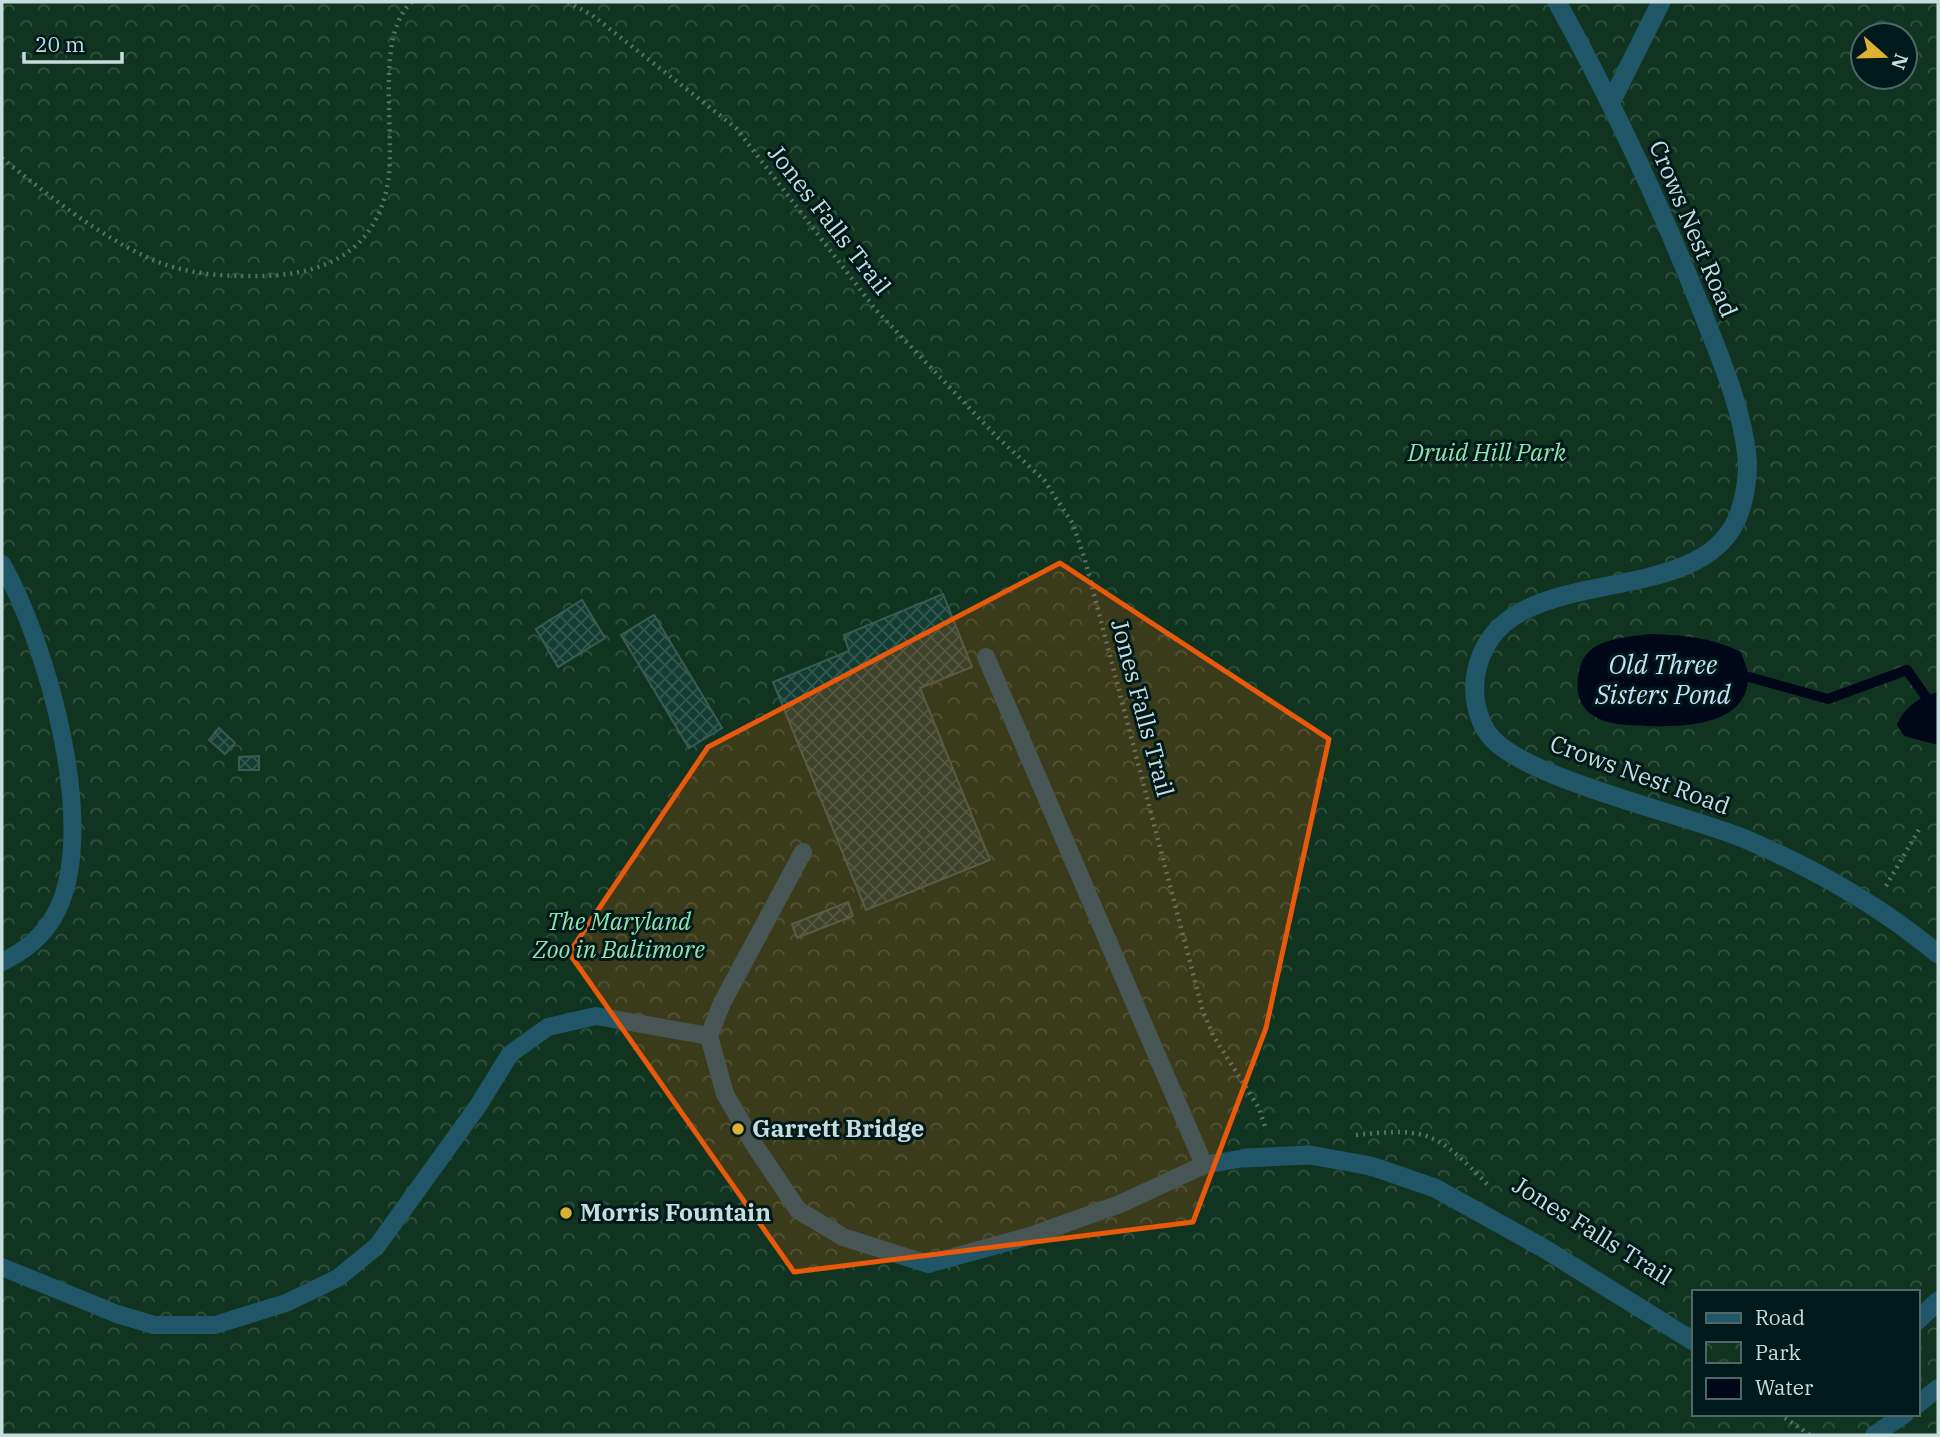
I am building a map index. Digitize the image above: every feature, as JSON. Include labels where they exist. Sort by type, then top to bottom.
[{"type":"street","name":"Crows Nest Road","points":[[1557,2],[1612,100],[1721,359],[1748,460],[1745,491],[1736,522],[1719,545],[1694,560],[1658,574],[1521,610],[1493,632],[1479,657],[1474,685],[1478,712],[1491,737],[1549,772],[1741,838],[1805,866],[1868,900],[1938,954]]},
{"type":"street","points":[[1612,100],[1661,2]]},
{"type":"street","points":[[1245,1158],[1310,1155],[1371,1166],[1435,1188],[1523,1236],[1692,1340]]},
{"type":"street","points":[[1919,1319],[1938,1301]]},
{"type":"lane","points":[[2,564],[17,590],[43,659],[62,734],[72,811],[72,838],[65,887],[54,916],[38,938],[2,962]]},
{"type":"lane","points":[[986,657],[1204,1166]]},
{"type":"lane","points":[[803,852],[722,1003],[709,1036],[725,1094],[755,1146],[798,1210],[843,1237],[929,1264],[1030,1236],[1120,1203],[1204,1166],[1245,1158]]},
{"type":"lane","points":[[2,1267],[117,1314],[154,1325],[215,1325],[286,1303],[338,1278],[377,1246],[478,1106],[510,1054],[548,1027],[596,1016],[709,1036]]},
{"type":"lane","points":[[1919,1403],[1938,1388]]},
{"type":"lane","points":[[1874,1435],[1902,1416]]},
{"type":"path","points":[[2,158],[44,192],[95,226],[150,259],[180,270],[226,276],[264,277],[325,267],[350,252],[370,232],[381,208],[388,182],[389,61],[396,31],[412,2]]},
{"type":"path","name":"Jones Falls Trail","points":[[568,2],[615,32],[736,128],[876,310],[996,436],[1044,480],[1061,503],[1073,524],[1085,560],[1203,1012],[1214,1037],[1259,1108],[1265,1129],[1277,1130]]},
{"type":"path","points":[[1886,885],[1921,826]]},
{"type":"path","name":"Jones Falls Trail","points":[[1345,1135],[1402,1130],[1427,1134],[1453,1152],[1494,1191]]},
{"type":"path","points":[[1782,1416],[1810,1435]]},
{"type":"highlighted area","points":[[1060,563],[1329,739],[1266,1028],[1193,1222],[794,1272],[569,953],[708,747]]},
{"type":"green space","name":"Druid Hill Park","points":[[2,2],[1938,2],[1938,1435],[2,1435]]},
{"type":"water","name":"Old Three Sisters Pond","points":[[1649,634],[1696,638],[1741,652],[1748,678],[1745,694],[1737,706],[1725,715],[1711,720],[1678,726],[1619,724],[1604,721],[1586,710],[1579,694],[1578,677],[1583,660],[1589,652],[1606,642]]},
{"type":"water","points":[[1938,692],[1938,745],[1904,736],[1897,725],[1904,713],[1919,700]]},
{"type":"building","points":[[943,594],[972,667],[920,688],[990,860],[866,910],[773,682],[849,651],[844,635]]},
{"type":"building","points":[[582,600],[605,638],[558,667],[536,629]]},
{"type":"building","points":[[654,615],[722,728],[689,748],[621,635]]},
{"type":"building","points":[[219,728],[235,743],[225,754],[209,740]]},
{"type":"building","points":[[259,756],[259,770],[239,770],[239,757]]},
{"type":"building","points":[[848,902],[853,916],[797,938],[792,924]]},
{"type":"waterway","points":[[1749,677],[1828,699],[1907,670],[1938,714]]},
{"type":"place","name":"Garrett Bridge","points":[[738,1129]]},
{"type":"place","name":"Morris Fountain","points":[[566,1213]]},
{"type":"park label","name":"The Maryland Zoo in Baltimore","points":[[619,936]]}]
